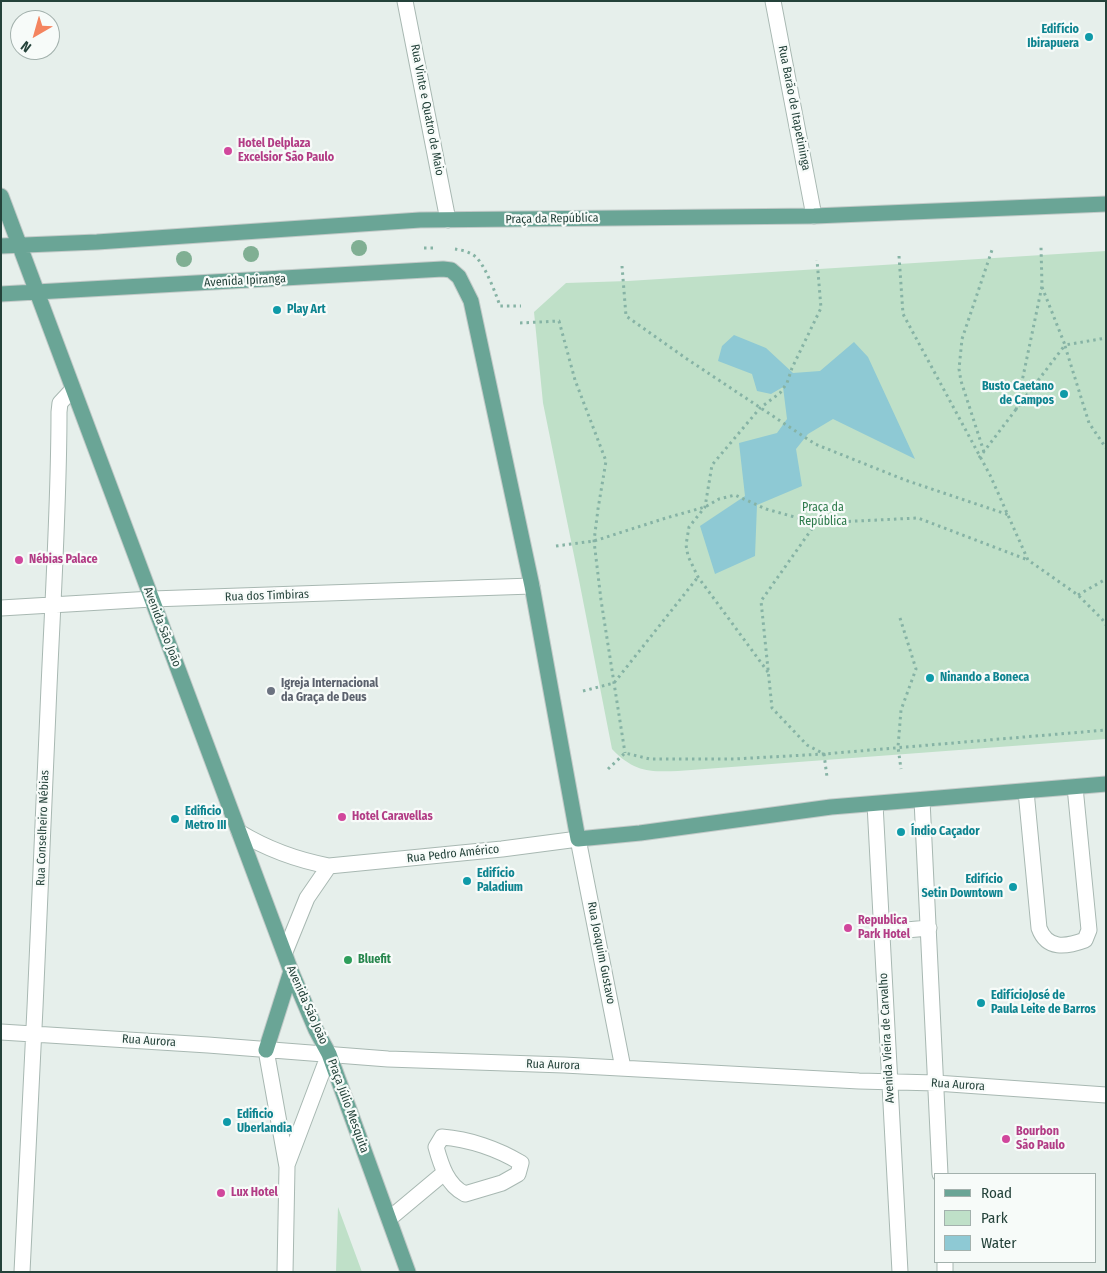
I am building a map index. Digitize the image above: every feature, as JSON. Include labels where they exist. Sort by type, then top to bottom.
[{"type":"main road","name":"Avenida São João","points":[[1,196],[292,971],[316,1030],[329,1054]]},
{"type":"main road","name":"Praça da República","points":[[448,220],[814,216],[1106,204]]},
{"type":"main road","points":[[1,246],[97,242],[448,220]]},
{"type":"main road","name":"Avenida Ipiranga","points":[[1,294],[451,270],[459,277],[471,301],[532,586]]},
{"type":"main road","points":[[532,586],[578,839],[640,833],[831,807],[1106,784]]},
{"type":"main road","points":[[266,1050],[292,971]]},
{"type":"main road","name":"Praça Júlio Mesquita","points":[[329,1054],[408,1272]]},
{"type":"street","name":"Rua Vinte e Quatro de Maio","points":[[405,1],[448,220]]},
{"type":"street","name":"Rua Barão de Itapetininga","points":[[773,1],[814,216]]},
{"type":"street","name":"Rua Conselheiro Nébias","points":[[22,1272],[59,482],[59,412],[60,403],[73,389]]},
{"type":"street","name":"Rua dos Timbiras","points":[[1,608],[152,599],[532,586]]},
{"type":"street","points":[[1026,791],[1039,928],[1042,936],[1049,942],[1060,945],[1073,944],[1085,940],[1089,930],[1075,787]]},
{"type":"street","points":[[922,800],[940,1173]]},
{"type":"street","name":"Avenida Vieira de Carvalho","points":[[875,804],[900,1272]]},
{"type":"street","name":"Rua Pedro Américo","points":[[239,832],[256,842],[285,854],[307,862],[329,866],[511,848],[578,839]]},
{"type":"street","name":"Rua Joaquim Gustavo","points":[[578,839],[623,1068]]},
{"type":"street","points":[[285,952],[307,898],[329,866]]},
{"type":"street","points":[[883,932],[929,928]]},
{"type":"street","name":"Rua Aurora","points":[[1,1032],[388,1059],[936,1083],[1106,1095]]},
{"type":"street","name":"Praça Júlio Mesquita","points":[[266,1050],[287,1167],[285,1272]]},
{"type":"street","name":"Praça Júlio Mesquita","points":[[287,1167],[329,1054]]},
{"type":"street","points":[[442,1137],[457,1138],[505,1154],[521,1163],[518,1174],[502,1183],[465,1194],[455,1189],[444,1173],[436,1146],[442,1137]]},
{"type":"street","points":[[389,1219],[444,1173]]},
{"type":"path","points":[[1016,410],[1042,286],[1040,248]]},
{"type":"path","points":[[984,452],[959,370],[962,339],[992,250]]},
{"type":"path","points":[[898,256],[903,314],[979,458],[990,475],[1028,560]]},
{"type":"path","points":[[768,672],[698,577],[688,556],[686,545],[689,527],[705,507],[712,465],[760,408],[780,393],[787,382],[821,308],[817,260]]},
{"type":"path","points":[[622,266],[626,316],[814,444],[905,480],[1009,515]]},
{"type":"path","points":[[1042,286],[1065,345],[1089,423],[1106,448]]},
{"type":"path","points":[[520,323],[559,321],[575,380],[606,461],[594,541],[601,600],[625,753]]},
{"type":"path","points":[[979,458],[1065,345],[1106,338]]},
{"type":"path","points":[[556,546],[594,541],[705,507],[735,495],[766,510],[816,523],[918,518],[1028,560],[1078,596],[1106,625]]},
{"type":"path","points":[[816,523],[761,601],[772,708],[808,745],[824,754]]},
{"type":"path","points":[[583,691],[614,684],[698,577]]},
{"type":"path","points":[[1078,596],[1106,578]]},
{"type":"path","points":[[900,618],[916,669],[901,710],[898,747],[901,770]]},
{"type":"path","points":[[625,753],[650,759],[691,760],[824,754],[1106,730]]},
{"type":"path","points":[[608,769],[625,753]]},
{"type":"path","points":[[824,754],[827,777]]},
{"type":"green space","name":"Praça da República","points":[[1106,251],[1106,739],[678,771],[650,771],[635,766],[620,757],[612,749],[543,403],[534,312],[566,283],[628,281]]},
{"type":"green space","points":[[338,1207],[362,1272],[336,1272]]},
{"type":"water","points":[[734,335],[766,348],[793,373],[820,371],[854,342],[868,357],[915,459],[833,419],[808,434],[796,449],[802,486],[757,505],[755,556],[715,574],[700,526],[745,496],[739,443],[777,433],[787,419],[783,387],[771,394],[757,391],[752,374],[718,361],[722,346]]},
{"type":"place","name":"Edifício Ibirapuera","points":[[1089,37]]},
{"type":"place","name":"Hotel Delplaza Excelsior São Paulo","points":[[228,151]]},
{"type":"place","name":"Play Art","points":[[277,310]]},
{"type":"place","name":"Busto Caetano de Campos","points":[[1064,394]]},
{"type":"place","name":"Nébias Palace","points":[[19,560]]},
{"type":"place","name":"Ninando a Boneca","points":[[930,678]]},
{"type":"place","name":"Igreja Internacional da Graça de Deus","points":[[271,691]]},
{"type":"place","name":"Hotel Caravellas","points":[[342,817]]},
{"type":"place","name":"Edificio Metro III","points":[[175,819]]},
{"type":"place","name":"Índio Caçador","points":[[901,832]]},
{"type":"place","name":"Edifício Paladium","points":[[467,881]]},
{"type":"place","name":"Edifício Setin Downtown","points":[[1013,887]]},
{"type":"place","name":"Republica Park Hotel","points":[[848,928]]},
{"type":"place","name":"Bluefit","points":[[348,960]]},
{"type":"place","name":"EdifícioJosé de Paula Leite de Barros","points":[[981,1003]]},
{"type":"place","name":"Edificio Uberlandia","points":[[227,1122]]},
{"type":"place","name":"Bourbon São Paulo","points":[[1006,1139]]},
{"type":"place","name":"Lux Hotel","points":[[221,1193]]}]
